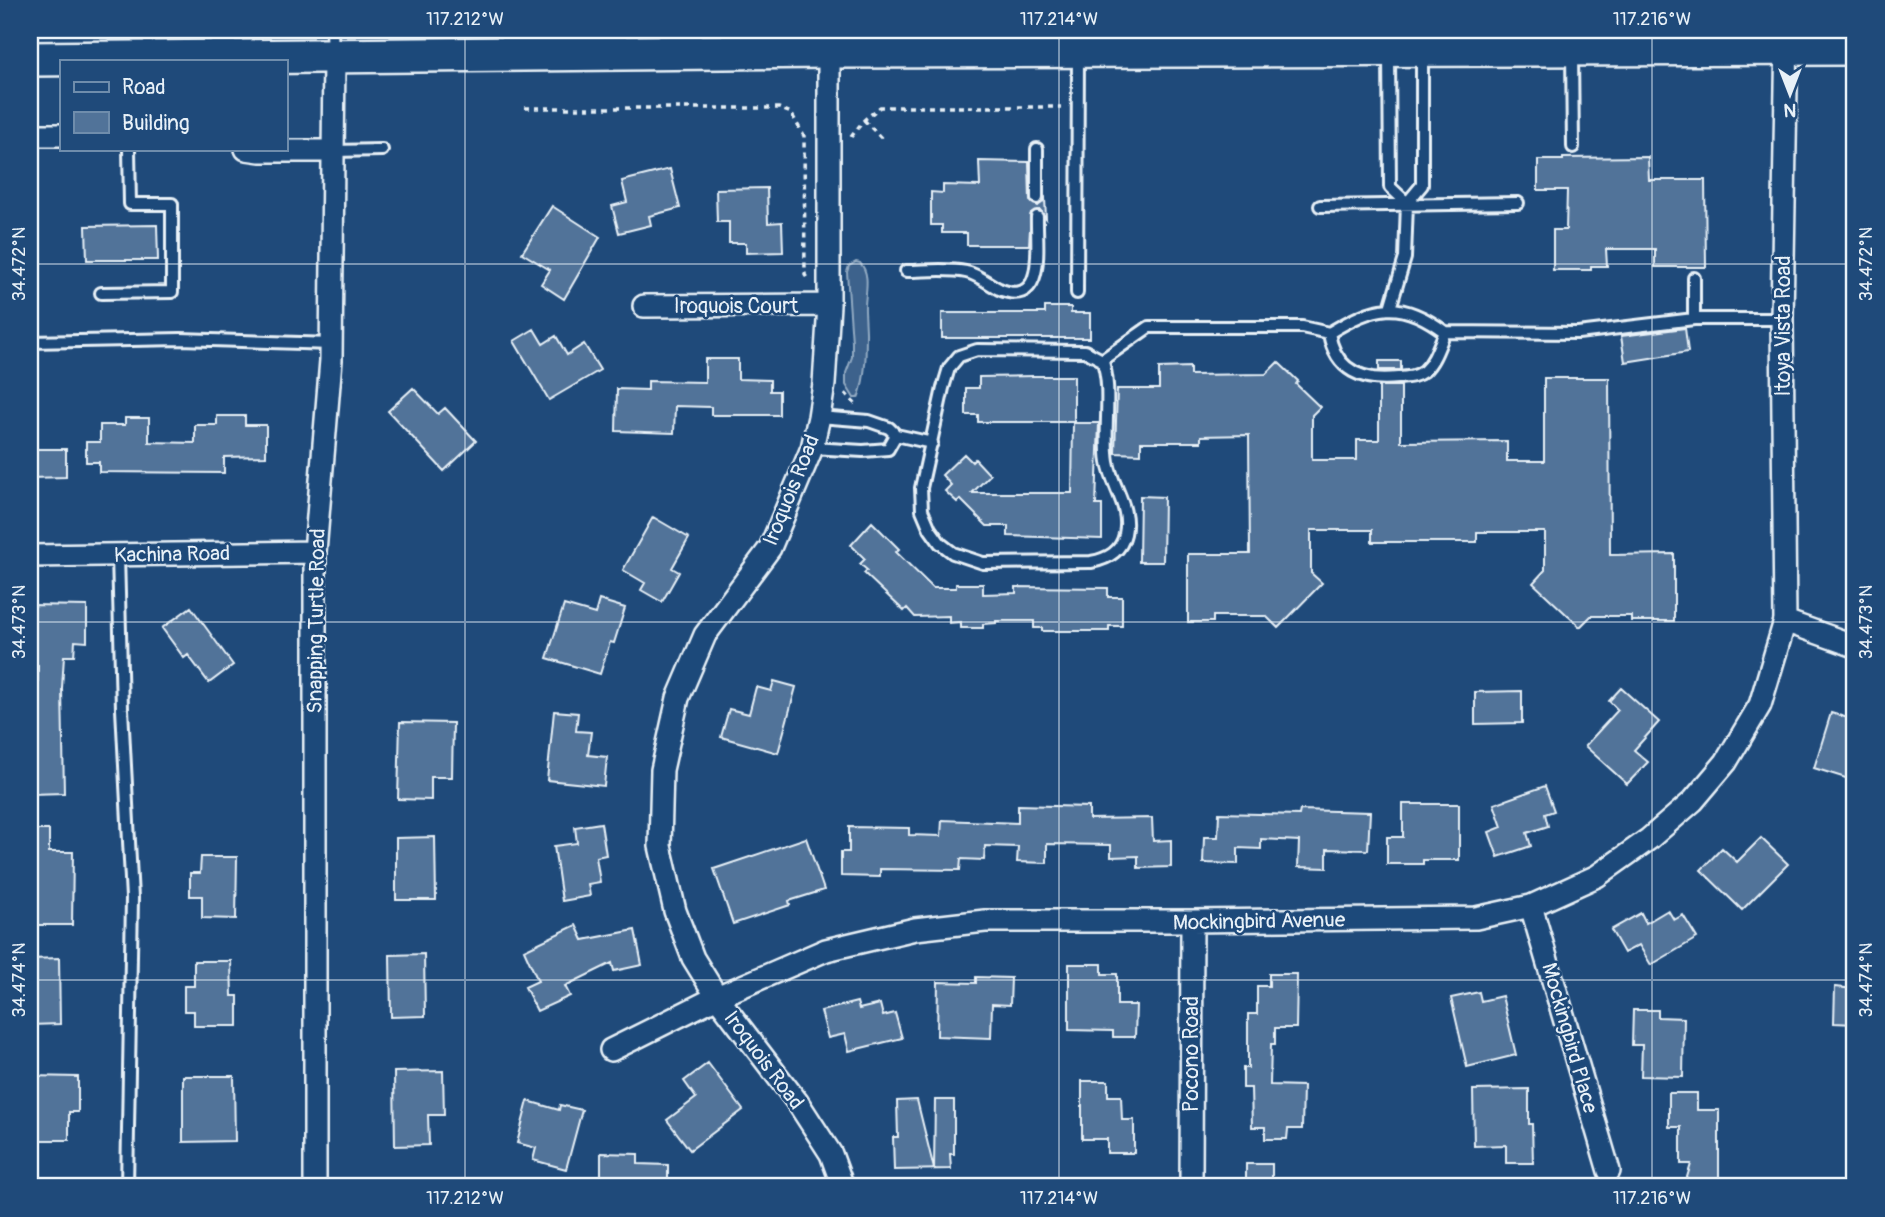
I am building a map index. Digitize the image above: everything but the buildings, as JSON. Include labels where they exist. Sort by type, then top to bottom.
[{"type":"main road","points":[[30,59],[333,43],[829,51],[1572,49],[1787,39],[1855,48]]},
{"type":"street","name":"Itoya Vista Road","points":[[1785,621],[1782,319],[1787,39]]},
{"type":"street","name":"Snapping Turtle Road","points":[[315,1187],[315,552],[332,344],[333,43]]},
{"type":"street","name":"Iroquois Road","points":[[829,51],[820,305],[824,384],[819,417],[812,448],[770,548],[705,635],[678,698],[662,770],[660,846],[675,911],[693,958],[717,997],[798,1103],[831,1154],[843,1187]]},
{"type":"street","points":[[30,135],[60,135]]},
{"type":"street","points":[[253,150],[334,151]]},
{"type":"street","name":"Iroquois Court","points":[[644,306],[820,305]]},
{"type":"street","name":"Kachina Road","points":[[30,556],[315,552]]},
{"type":"street","points":[[1785,621],[1855,646]]},
{"type":"street","name":"Mockingbird Avenue","points":[[611,1051],[717,997],[826,950],[915,929],[985,921],[1192,922],[1476,918],[1531,906],[1597,876],[1649,839],[1693,801],[1726,762],[1760,705],[1785,621]]},
{"type":"street","name":"Mockingbird Place","points":[[1531,906],[1609,1171]]},
{"type":"street","name":"Pocono Road","points":[[1191,1187],[1192,922]]},
{"type":"lane","points":[[1405,49],[1390,187],[1407,203]]},
{"type":"lane","points":[[1390,308],[1405,258],[1407,203],[1422,185],[1405,49]]},
{"type":"lane","points":[[1572,49],[1573,147]]},
{"type":"lane","points":[[1077,293],[1078,50]]},
{"type":"lane","points":[[1037,149],[1037,198]]},
{"type":"lane","points":[[101,293],[172,292],[172,204],[130,204],[130,150]]},
{"type":"lane","points":[[334,151],[382,150]]},
{"type":"lane","points":[[1320,205],[1518,203]]},
{"type":"lane","points":[[906,271],[965,271],[1008,292],[1026,290],[1036,274],[1037,217]]},
{"type":"lane","points":[[1694,278],[1694,319]]},
{"type":"lane","points":[[1102,360],[1149,327],[1302,327],[1329,333],[1370,311],[1390,308],[1432,322],[1445,332],[1578,333],[1694,319],[1782,319]]},
{"type":"lane","points":[[1329,333],[1331,348],[1339,361],[1365,377],[1390,379],[1416,376],[1424,371],[1433,361],[1445,332]]},
{"type":"lane","points":[[30,342],[181,339],[332,344]]},
{"type":"lane","points":[[977,350],[1084,351],[1102,360],[1107,379],[1105,419],[1108,465],[1127,520],[1125,537],[1119,549],[1107,559],[1091,562],[983,563],[953,553],[930,529],[922,510],[920,488],[949,368],[959,356],[977,350]]},
{"type":"lane","points":[[819,417],[870,421],[889,428],[896,435],[932,443]]},
{"type":"lane","points":[[812,448],[863,451],[888,449],[896,435]]},
{"type":"lane","points":[[118,555],[131,898],[127,1187]]},
{"type":"path","points":[[851,137],[864,120],[880,107],[1077,107]]},
{"type":"path","points":[[525,108],[779,108],[791,113],[804,136],[805,275],[820,305]]},
{"type":"path","points":[[864,120],[884,141]]},
{"type":"path","points":[[845,381],[845,393],[856,405]]},
{"type":"shaded area","points":[[856,262],[864,268],[867,280],[865,368],[858,398],[854,398],[846,385],[846,373],[852,357],[847,272],[849,266]]}]
